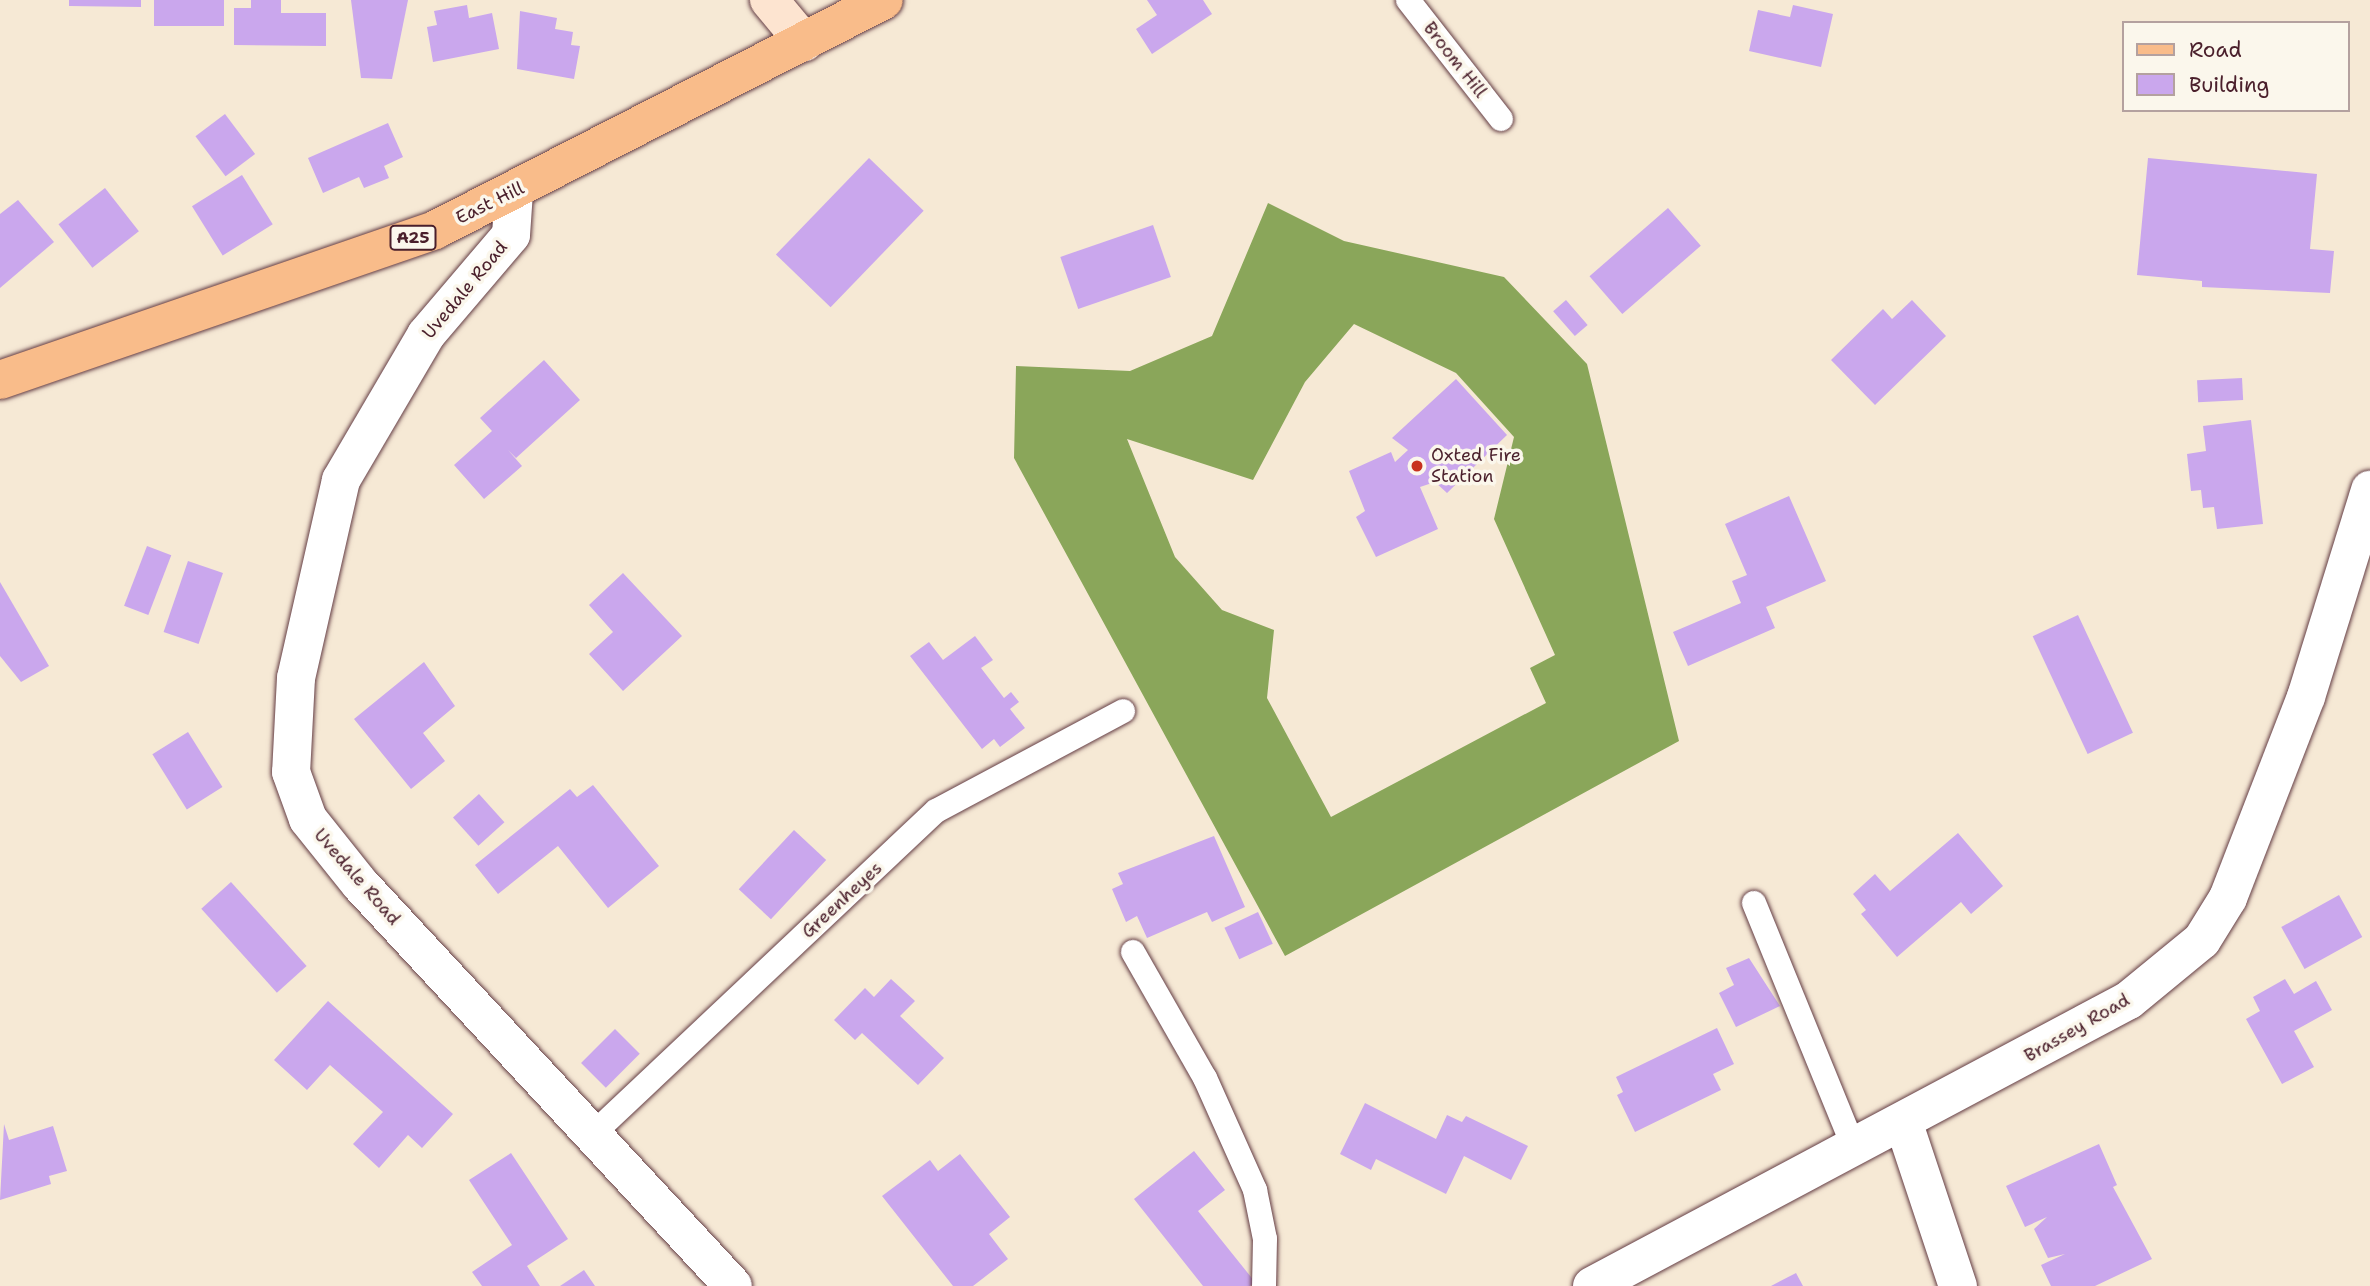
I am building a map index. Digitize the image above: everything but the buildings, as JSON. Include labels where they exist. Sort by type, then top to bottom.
[{"type":"main road","name":"A25","points":[[804,42],[884,0]]},
{"type":"main road","name":"East Hill","points":[[0,380],[435,230],[804,42]]},
{"type":"street","points":[[769,0],[804,42]]},
{"type":"street","name":"Uvedale Road","points":[[514,192],[511,235],[426,335],[341,480],[296,678],[291,772],[308,819],[360,884],[733,1286]]},
{"type":"street","name":"Brassey Road","points":[[1592,1286],[1904,1124],[2129,1000],[2202,940],[2228,898],[2306,697],[2370,490]]},
{"type":"street","points":[[1904,1124],[1958,1286]]},
{"type":"lane","name":"Broom Hill","points":[[1408,0],[1501,119]]},
{"type":"lane","name":"Greenheyes","points":[[593,1134],[936,811],[1123,711]]},
{"type":"lane","points":[[1754,903],[1855,1150]]},
{"type":"lane","points":[[1133,952],[1205,1078],[1255,1189],[1265,1239],[1264,1286]]},
{"type":"green space","points":[[1268,203],[1344,241],[1504,277],[1587,364],[1679,741],[1285,956],[1014,458],[1016,366],[1130,371],[1212,336]],"holes":[[[1354,324],[1456,373],[1514,437],[1494,519],[1555,655],[1530,668],[1546,703],[1331,817],[1267,698],[1274,630],[1222,610],[1175,557],[1127,439],[1253,480],[1305,382]]]},
{"type":"place","name":"Oxted Fire Station","points":[[1417,466]]}]
